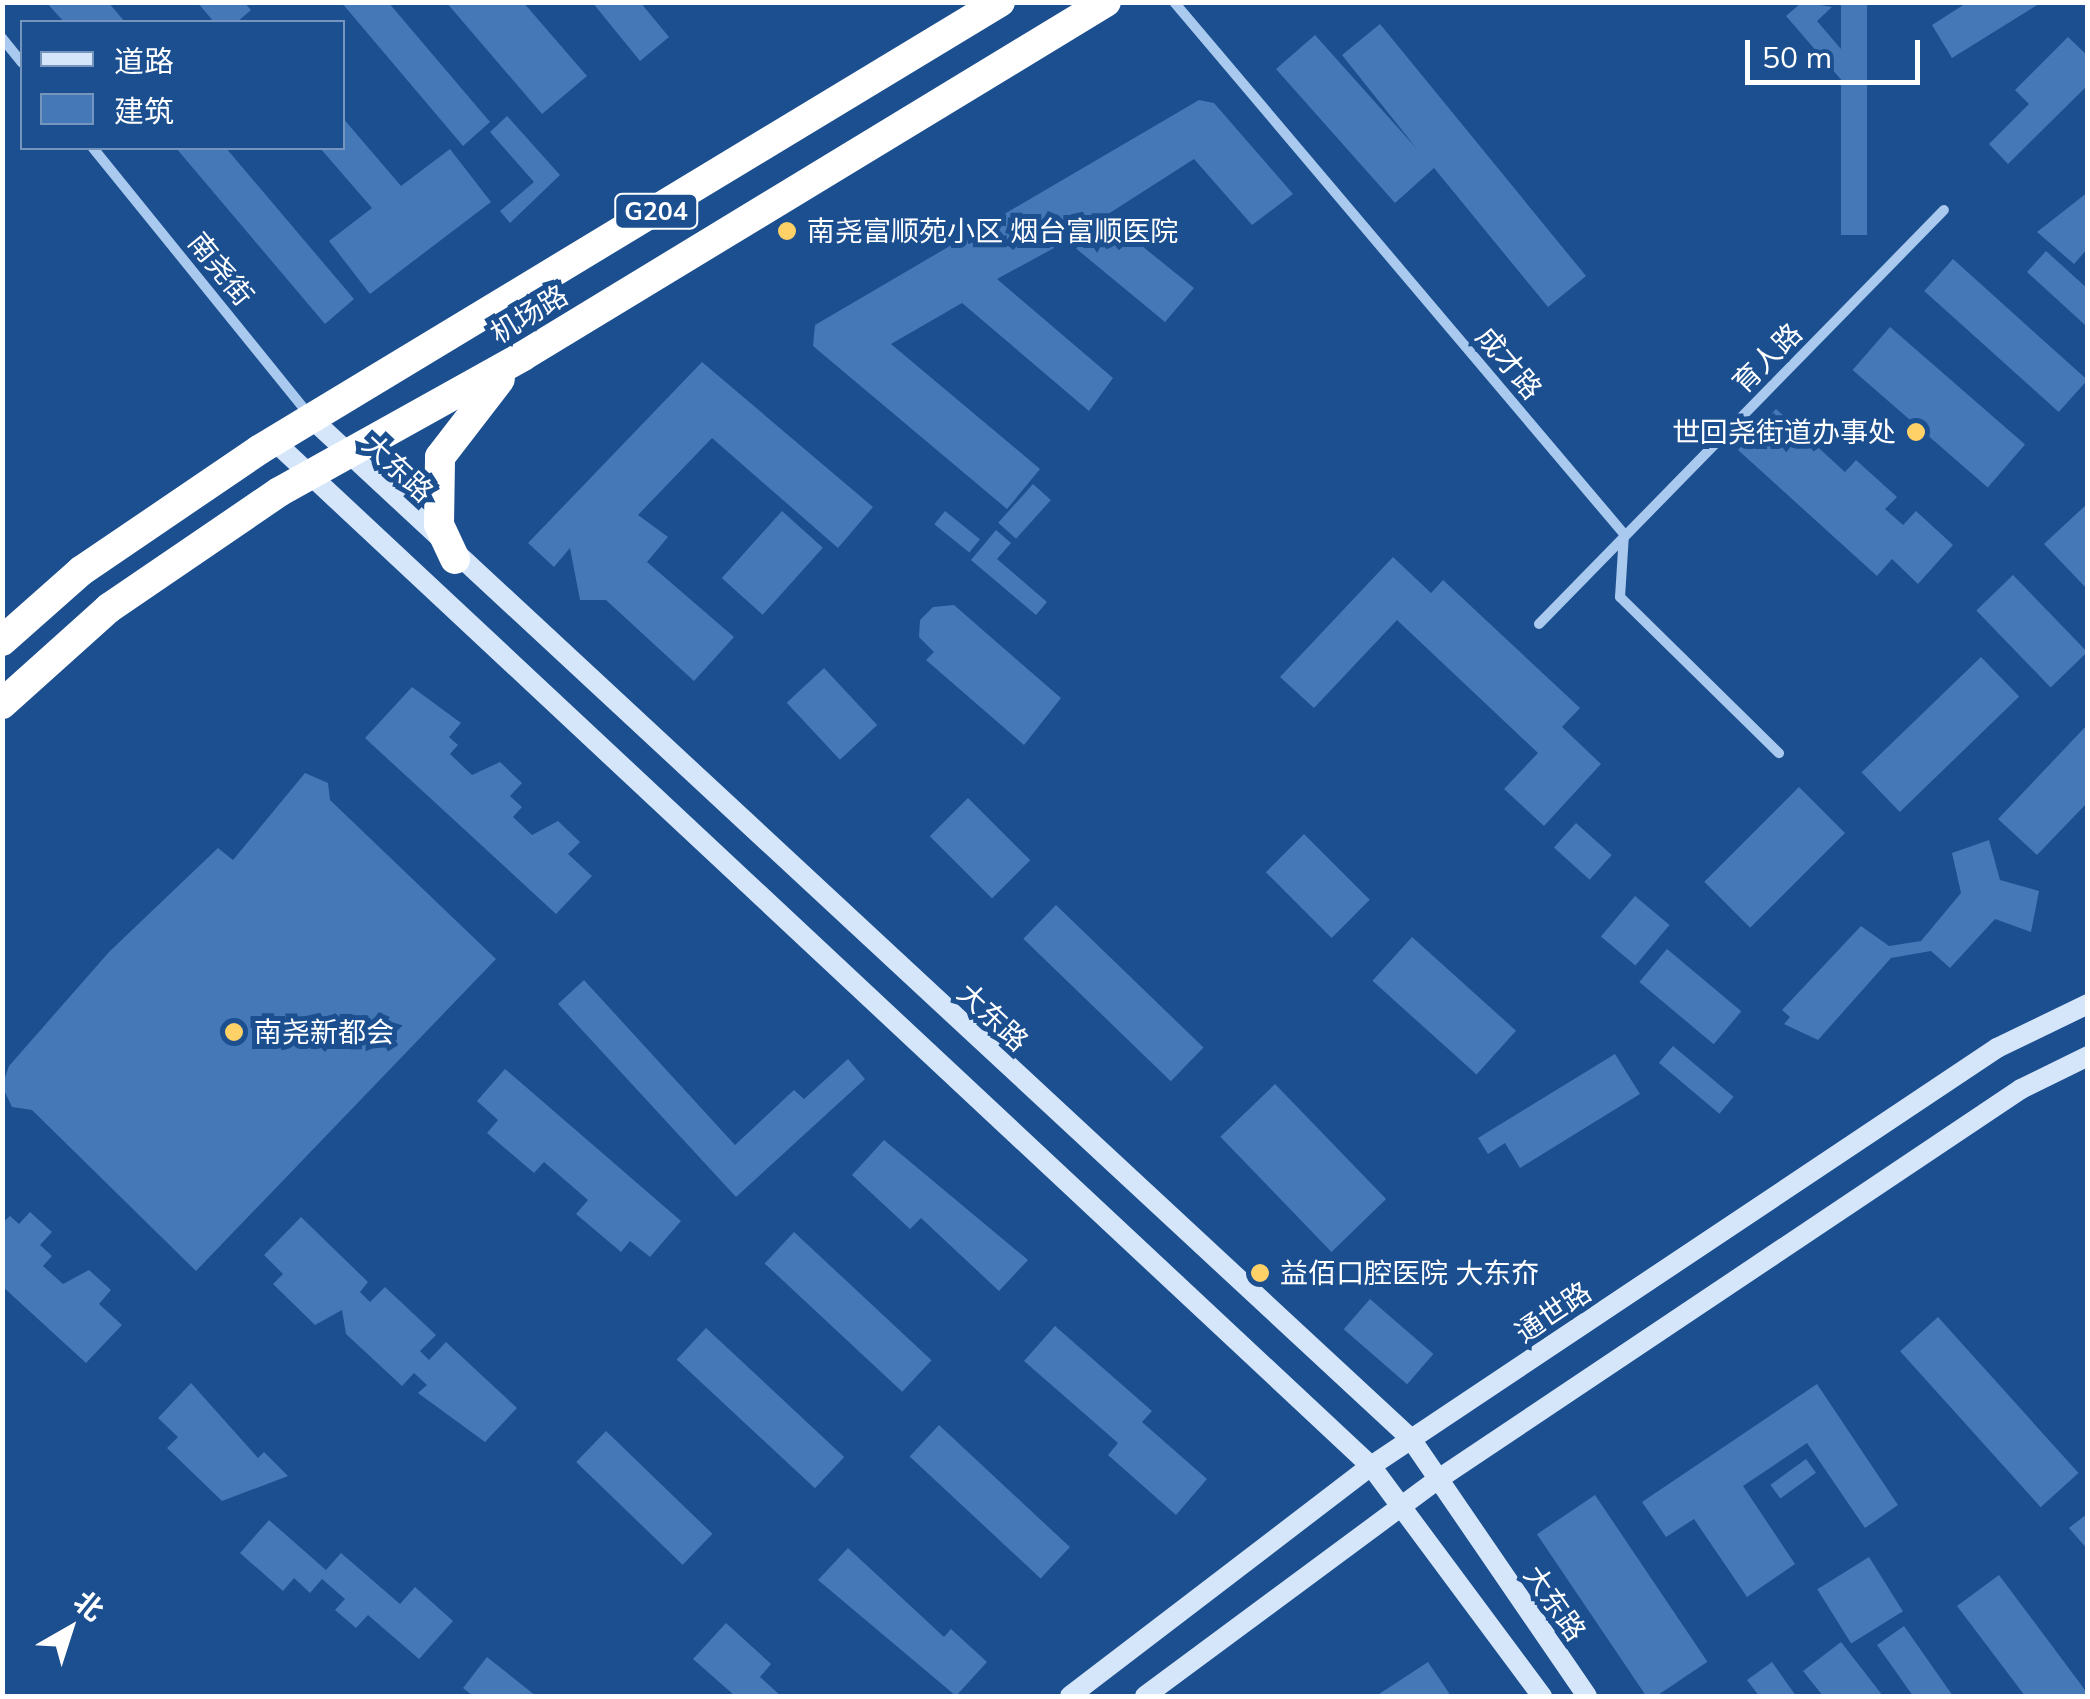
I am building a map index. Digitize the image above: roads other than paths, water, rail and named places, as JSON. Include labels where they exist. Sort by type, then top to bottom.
[{"type":"highway","name":"机场路","points":[[2,641],[81,572],[274,441],[1000,2]]},
{"type":"highway","name":"机场路","points":[[2,704],[109,608],[305,477],[524,356],[1106,2]]},
{"type":"highway","points":[[455,558],[439,524],[440,457],[524,356]]},
{"type":"street","name":"成才路","points":[[1174,2],[1624,534]]},
{"type":"street","points":[[2,38],[20,60]]},
{"type":"street","name":"南尧街","points":[[94,150],[312,420]]},
{"type":"street","name":"育人路","points":[[1539,624],[1944,210]]},
{"type":"street","name":"大东路","points":[[312,420],[342,455],[1411,1440],[1587,1696]]},
{"type":"street","points":[[274,441],[305,477],[1372,1466],[1398,1507],[1542,1696]]},
{"type":"street","points":[[1624,534],[1620,597],[1779,753]]},
{"type":"street","name":"通世路","points":[[1070,1696],[1372,1466],[1997,1048],[2088,1004]]},
{"type":"street","points":[[1145,1696],[1437,1480],[2020,1089],[2088,1056]]},
{"type":"place","name":"南尧富顺苑小区 烟台富顺医院","points":[[787,231]]},
{"type":"place","name":"世回尧街道办事处","points":[[1916,432]]},
{"type":"place","name":"南尧新都会","points":[[234,1032]]},
{"type":"place","name":"益佰口腔医院 大东夼","points":[[1260,1273]]}]
